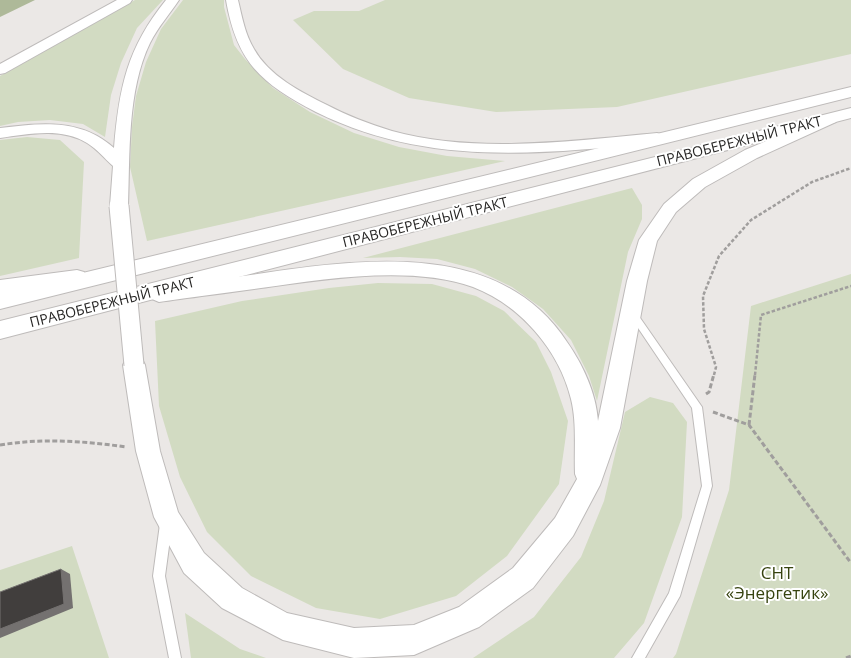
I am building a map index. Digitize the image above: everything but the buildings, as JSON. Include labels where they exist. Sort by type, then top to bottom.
[{"type":"highway","name":"ПРАВОБЕРЕЖНЫЙ ТРАКТ","points":[[0,301],[851,92]]},
{"type":"highway","name":"ПРАВОБЕРЕЖНЫЙ ТРАКТ","points":[[0,330],[851,113]]},
{"type":"street","points":[[0,70],[126,0]]},
{"type":"street","points":[[173,0],[149,30],[139,52],[125,111],[121,164],[119,206],[134,365],[148,451],[167,517],[194,562],[232,598],[283,626],[354,643],[414,640],[469,617],[523,578],[564,527],[587,485],[608,428],[637,281],[648,240],[670,208],[700,183],[751,154],[832,118]]},
{"type":"street","points":[[232,0],[243,42],[257,65],[284,88],[311,104],[360,127],[407,140],[456,148],[517,149],[663,138]]},
{"type":"street","points":[[0,133],[35,128],[70,130],[93,139],[121,164]]},
{"type":"street","points":[[124,299],[322,273],[396,268],[442,272],[478,282],[508,297],[529,312],[554,337],[572,370],[585,410],[587,485]]},
{"type":"street","points":[[0,288],[121,271]]},
{"type":"lane","points":[[632,311],[697,407],[706,486],[674,596],[638,658]]},
{"type":"lane","points":[[167,517],[159,576],[175,658]]},
{"type":"path","points":[[851,168],[812,182],[751,220],[719,256],[703,296],[704,329],[716,367],[709,392],[697,407],[749,425],[851,563]]},
{"type":"path","points":[[749,425],[761,315],[851,286]]},
{"type":"path","points":[[0,445],[16,441],[93,442],[148,451]]},
{"type":"path","points":[[846,658],[851,656]]},
{"type":"green space","points":[[0,0],[35,0],[0,17]]},
{"type":"green space","points":[[135,0],[163,0],[137,28],[121,63],[111,95],[105,137],[83,124],[50,120],[18,122],[0,126],[0,76]]},
{"type":"green space","points":[[183,0],[224,0],[224,7],[234,45],[245,59],[273,88],[310,112],[354,133],[399,147],[447,156],[505,161],[147,241],[130,167],[132,127],[136,96],[146,62],[161,29]]},
{"type":"green space","points":[[385,0],[851,0],[851,54],[617,107],[496,112],[409,98],[343,69],[293,20],[314,11],[359,11]]},
{"type":"green space","points":[[27,137],[60,140],[84,162],[79,258],[0,276],[0,140]]},
{"type":"green space","points":[[632,188],[642,205],[642,219],[628,252],[597,401],[589,376],[571,340],[543,309],[512,287],[475,269],[437,259],[400,257],[363,258]]},
{"type":"green space","name":"СНТ «Энергетик»","points":[[851,274],[851,658],[673,658],[676,654],[729,490],[751,306]]},
{"type":"green space","points":[[378,283],[432,284],[476,296],[504,311],[536,342],[551,372],[568,421],[559,484],[507,556],[456,596],[380,619],[316,608],[251,576],[207,532],[180,477],[159,406],[155,321],[242,301],[329,288]]},
{"type":"green space","points":[[650,397],[673,403],[687,422],[682,517],[644,623],[614,658],[473,658],[534,617],[581,557],[604,501],[625,412]]},
{"type":"green space","points":[[72,546],[109,658],[0,658],[0,570]]},
{"type":"green space","points":[[185,613],[240,649],[266,658],[191,658]]}]
